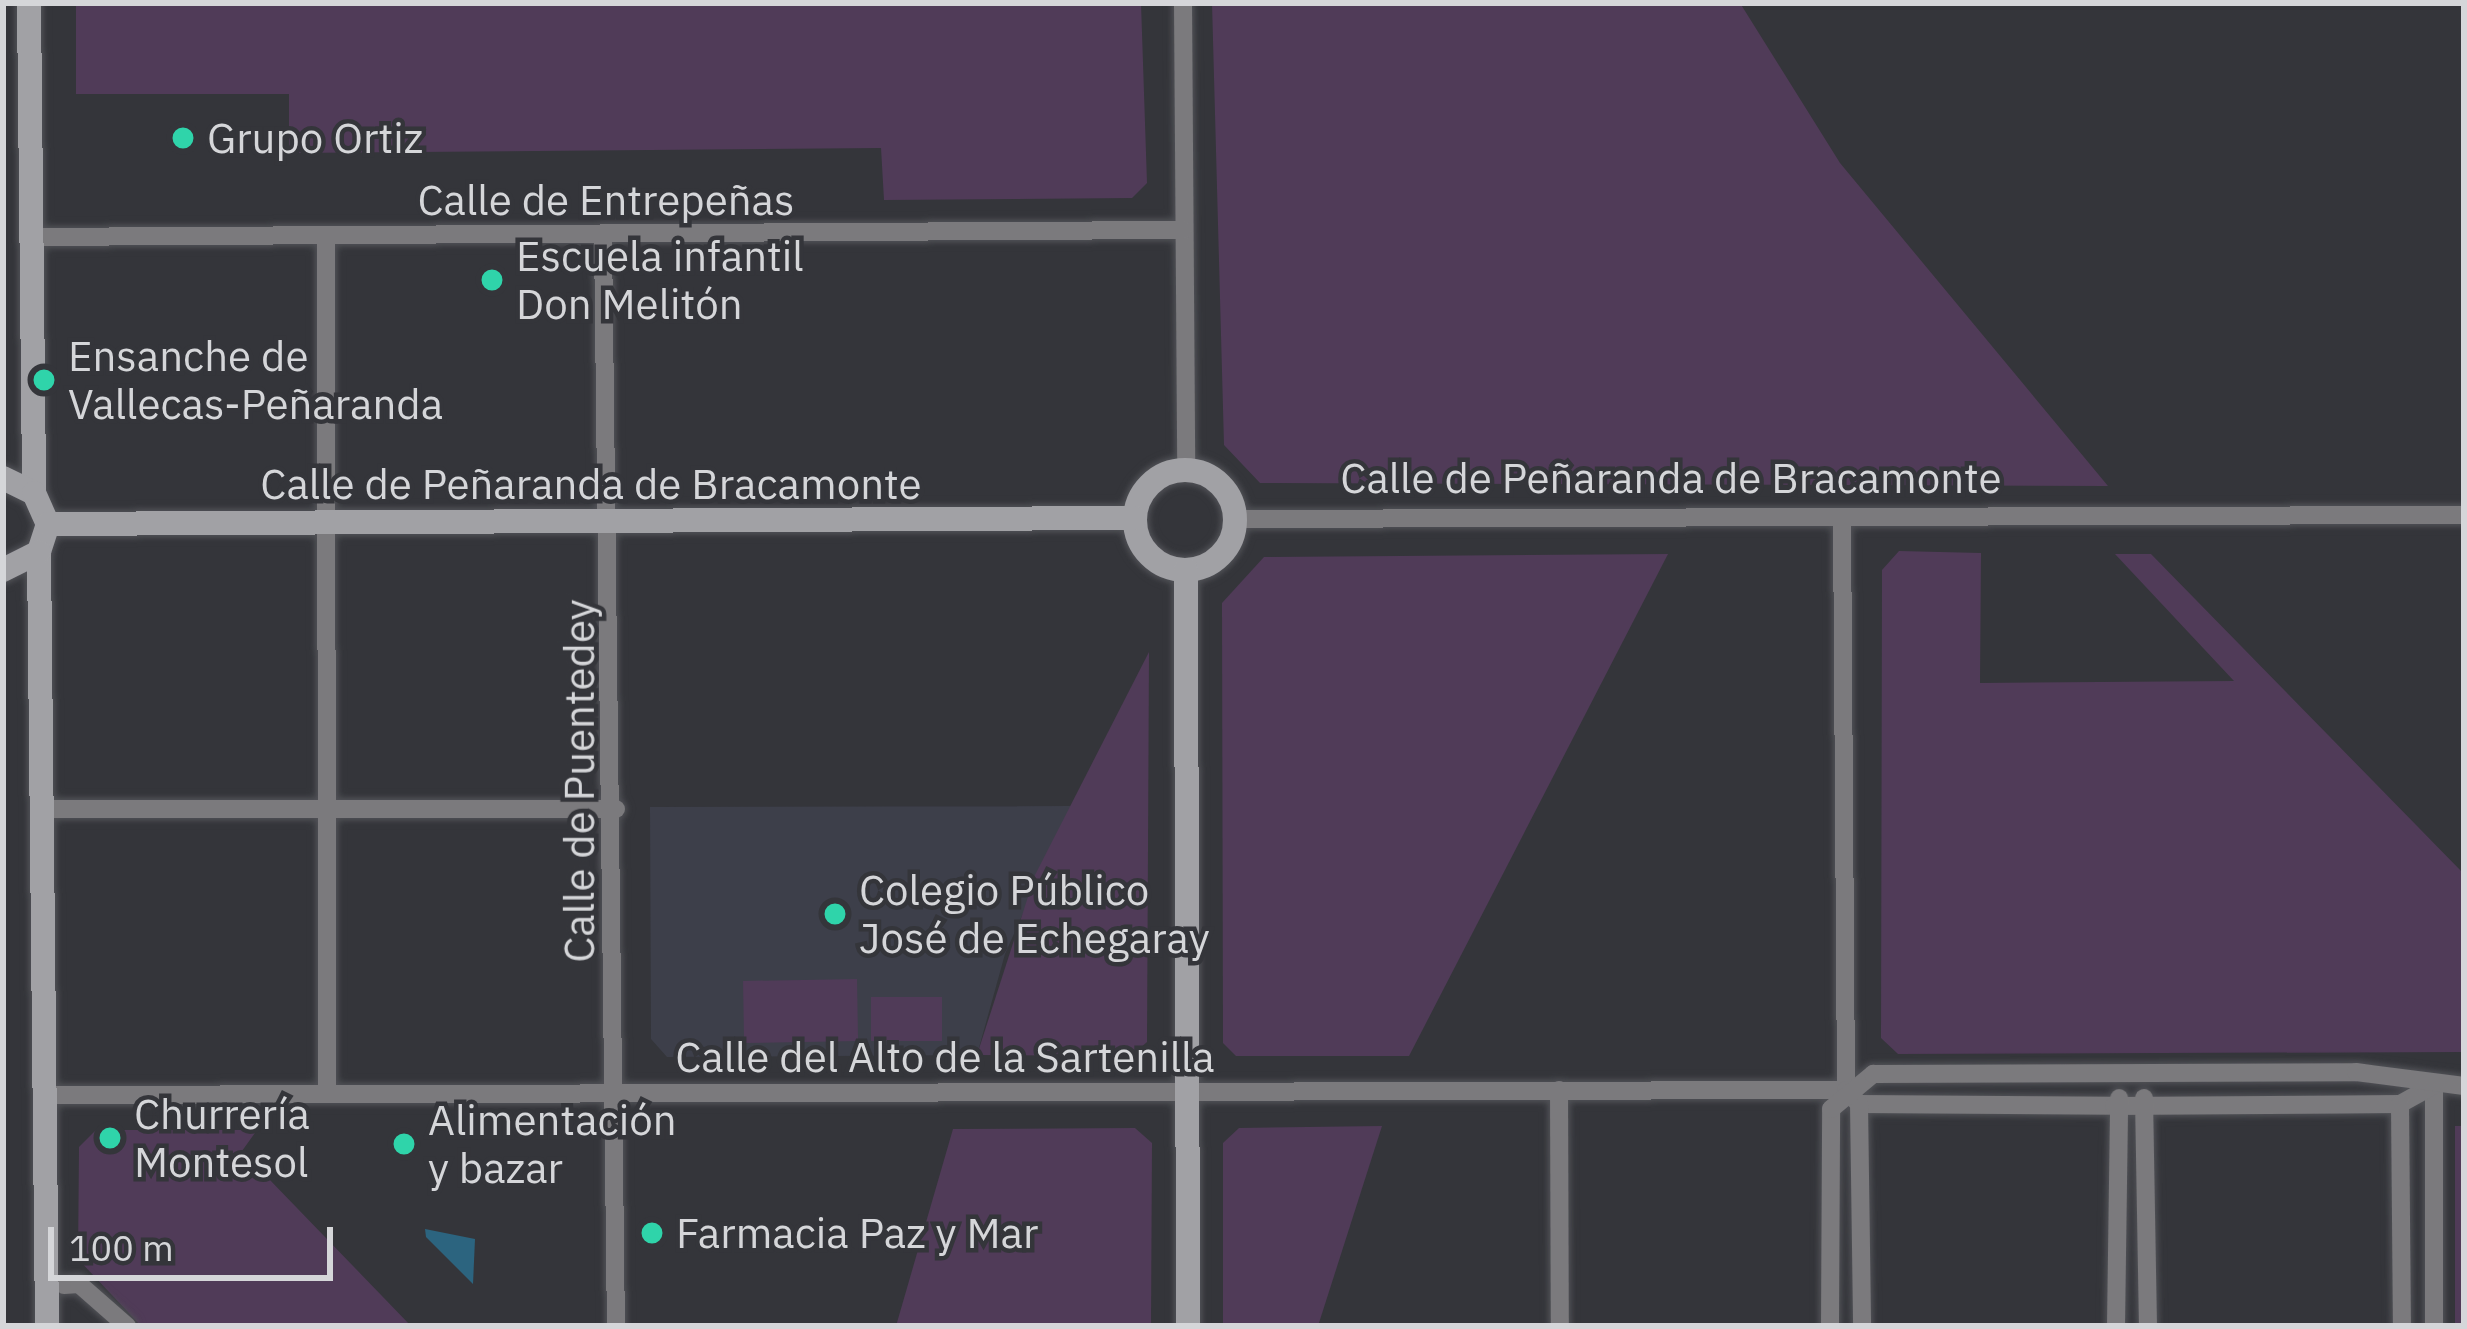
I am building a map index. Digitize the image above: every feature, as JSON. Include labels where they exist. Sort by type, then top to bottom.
[{"type":"main road","points":[[29,3],[34,493],[48,524],[39,552],[47,1326]]},
{"type":"main road","points":[[1186,470],[1216,480],[1236,519],[1224,550],[1186,570],[1155,561],[1135,518],[1150,484],[1186,470]]},
{"type":"main road","points":[[3,478],[34,493]]},
{"type":"main road","name":"Calle de Peñaranda de Bracamonte","points":[[48,524],[1135,518]]},
{"type":"main road","points":[[3,570],[39,552]]},
{"type":"main road","points":[[1186,570],[1188,1326]]},
{"type":"street","points":[[1183,3],[1186,470]]},
{"type":"street","name":"Calle de Entrepeñas","points":[[29,237],[1183,230]]},
{"type":"street","points":[[326,236],[327,1090]]},
{"type":"street","name":"Calle de Puentedey","points":[[603,236],[613,522],[616,1326]]},
{"type":"street","name":"Calle de Peñaranda de Bracamonte","points":[[1236,519],[2464,514]]},
{"type":"street","points":[[1842,518],[1862,1326]]},
{"type":"street","points":[[44,809],[616,809]]},
{"type":"street","name":"Calle del Alto de la Sartenilla","points":[[1853,1097],[1873,1074],[2133,1077],[2376,1072],[2434,1085],[2464,1086]]},
{"type":"street","points":[[2133,1077],[2147,1105],[2148,1326]]},
{"type":"street","points":[[2116,1326],[2114,1106],[2133,1077]]},
{"type":"street","points":[[2434,1085],[2434,1326]]},
{"type":"street","name":"Calle del Alto de la Sartenilla","points":[[44,1095],[327,1090],[1559,1090],[2114,1106],[2400,1104],[2434,1085]]},
{"type":"street","points":[[1559,1090],[1560,1326]]},
{"type":"street","points":[[1830,1326],[1831,1108],[1853,1097]]},
{"type":"street","points":[[2400,1104],[2402,1326]]},
{"type":"street","points":[[64,1285],[80,1284],[127,1326]]},
{"type":"shaded area","points":[[76,3],[1141,3],[1147,183],[1132,198],[884,200],[881,148],[289,153],[289,94],[76,94]]},
{"type":"shaded area","points":[[1212,3],[1740,3],[1840,163],[2108,486],[1260,483],[1224,445]]},
{"type":"shaded area","points":[[1899,551],[1981,553],[1980,683],[2234,681],[2115,554],[2151,554],[2464,874],[2464,1052],[1898,1054],[1881,1038],[1882,570]]},
{"type":"shaded area","points":[[1668,554],[1409,1056],[1236,1056],[1223,1043],[1222,603],[1264,557]]},
{"type":"shaded area","points":[[1149,652],[1147,1042],[1131,1056],[977,1055],[1035,875]]},
{"type":"shaded area","name":"Colegio Público José de Echegaray","points":[[1071,806],[1005,954],[977,1055],[667,1057],[651,1039],[650,807]]},
{"type":"shaded area","points":[[857,979],[858,1041],[744,1043],[743,981]]},
{"type":"shaded area","points":[[871,997],[942,997],[942,1041],[871,1041]]},
{"type":"shaded area","points":[[1382,1126],[1318,1326],[1223,1326],[1223,1143],[1239,1128]]},
{"type":"shaded area","points":[[2455,1126],[2464,1126],[2464,1326],[2455,1326]]},
{"type":"shaded area","points":[[1135,1128],[1152,1143],[1151,1326],[896,1326],[953,1129]]},
{"type":"shaded area","points":[[96,1130],[257,1130],[242,1151],[411,1326],[141,1326],[78,1259],[79,1147]]},
{"type":"water","points":[[425,1229],[475,1239],[473,1284],[426,1237]]},
{"type":"place","name":"Grupo Ortiz","points":[[183,138]]},
{"type":"place","name":"Escuela infantil Don Melitón","points":[[492,280]]},
{"type":"place","name":"Ensanche de Vallecas-Peñaranda","points":[[44,380]]},
{"type":"place","name":"Colegio Público José de Echegaray","points":[[835,914]]},
{"type":"place","name":"Churrería Montesol","points":[[110,1138]]},
{"type":"place","name":"Alimentación y bazar","points":[[404,1144]]},
{"type":"place","name":"Farmacia Paz y Mar","points":[[652,1233]]}]
